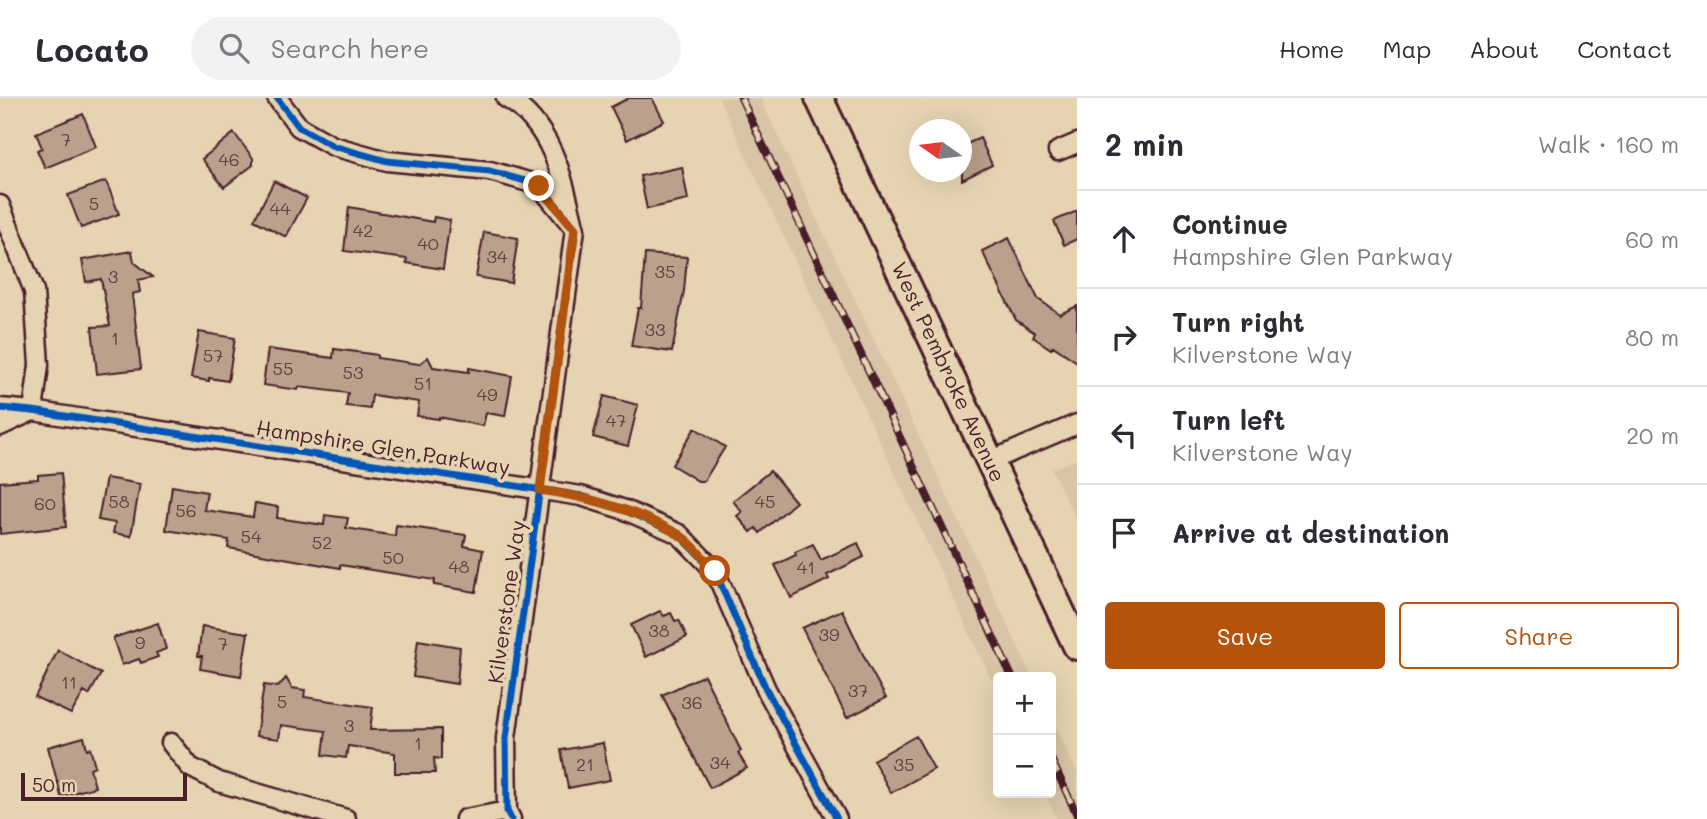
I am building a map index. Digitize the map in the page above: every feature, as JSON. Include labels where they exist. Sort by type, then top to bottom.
[{"type":"main road","name":"West Pembroke Avenue","points":[[819,98],[1077,646]]},
{"type":"street","points":[[277,98],[299,127],[333,146],[387,161],[490,171],[539,186],[575,229]]},
{"type":"street","name":"Kilverstone Way","points":[[506,98],[520,106],[545,137],[560,168],[575,229],[506,738],[509,815]]},
{"type":"street","points":[[1058,150],[1077,143]]},
{"type":"street","points":[[0,205],[34,291],[39,365],[33,411],[0,426]]},
{"type":"street","name":"Hampshire Glen Parkway","points":[[0,408],[581,496],[625,510],[678,534],[715,571],[766,690],[838,819]]},
{"type":"street","points":[[990,461],[1077,424]]},
{"type":"street","points":[[170,743],[190,767],[219,782],[346,819]]},
{"type":"street","points":[[465,819],[509,815]]},
{"type":"shaded area","points":[[719,98],[760,98],[1030,672],[993,672],[993,683]]},
{"type":"shaded area","points":[[1077,459],[1077,522],[1052,469]]},
{"type":"shaded area","points":[[1056,728],[1077,773],[1077,819],[1057,819],[1046,798],[1056,798]]},
{"type":"building","points":[[629,98],[652,98],[664,121],[627,140],[611,107]]},
{"type":"building","points":[[83,114],[96,147],[45,168],[37,150],[42,148],[36,133]]},
{"type":"building","points":[[234,133],[253,158],[253,165],[224,187],[202,159]]},
{"type":"building","points":[[980,138],[992,165],[972,175],[972,142]]},
{"type":"building","points":[[682,167],[688,200],[647,209],[640,176]]},
{"type":"building","points":[[106,181],[119,214],[81,228],[68,195]]},
{"type":"building","points":[[274,181],[307,198],[286,237],[254,220]]},
{"type":"building","points":[[349,207],[433,222],[434,217],[450,220],[443,269],[406,263],[407,259],[344,251]]},
{"type":"building","points":[[1077,211],[1077,239],[1064,245],[1054,221]]},
{"type":"building","points":[[484,232],[518,238],[511,283],[476,277]]},
{"type":"building","points":[[1009,238],[1038,299],[1060,314],[1077,306],[1077,362],[1033,337],[1035,333],[1016,320],[982,251]]},
{"type":"building","points":[[132,251],[134,262],[153,277],[138,280],[140,292],[132,294],[141,369],[97,374],[92,327],[110,326],[101,279],[86,282],[82,260]]},
{"type":"building","points":[[645,254],[687,257],[684,291],[672,352],[631,346],[638,308],[641,308]]},
{"type":"building","points":[[199,332],[235,338],[228,381],[191,378]]},
{"type":"building","points":[[268,349],[333,358],[334,349],[419,364],[428,357],[433,367],[469,372],[469,368],[512,376],[505,416],[486,413],[483,426],[439,417],[417,416],[419,402],[372,395],[370,409],[346,406],[348,393],[263,385]]},
{"type":"building","points":[[604,396],[638,405],[628,446],[593,437]]},
{"type":"building","points":[[695,428],[725,447],[704,481],[698,481],[672,465]]},
{"type":"building","points":[[770,471],[796,502],[760,533],[756,528],[751,532],[737,516],[742,512],[733,501]]},
{"type":"building","points":[[61,473],[66,527],[0,534],[0,482],[38,479],[38,475]]},
{"type":"building","points":[[106,478],[140,484],[131,536],[113,533],[115,523],[98,520]]},
{"type":"building","points":[[172,486],[207,492],[204,510],[253,517],[255,503],[278,507],[277,518],[324,525],[325,515],[348,518],[346,528],[395,536],[396,525],[466,535],[464,546],[483,550],[476,592],[434,585],[435,580],[340,565],[340,568],[228,548],[229,540],[166,530]]},
{"type":"building","points":[[858,543],[864,557],[827,575],[829,579],[791,598],[775,565],[813,544],[821,560]]},
{"type":"building","points":[[842,610],[886,698],[847,718],[802,628]]},
{"type":"building","points":[[660,611],[664,616],[671,613],[675,621],[679,620],[687,637],[646,657],[631,625]]},
{"type":"building","points":[[158,623],[166,649],[156,653],[158,657],[141,663],[139,659],[122,665],[113,638]]},
{"type":"building","points":[[202,626],[248,633],[241,676],[200,669],[202,656],[198,656]]},
{"type":"building","points":[[418,640],[460,647],[457,684],[413,677]]},
{"type":"building","points":[[58,650],[101,674],[89,695],[84,692],[71,714],[35,697]]},
{"type":"building","points":[[704,675],[747,768],[710,788],[662,695]]},
{"type":"building","points":[[286,678],[292,688],[305,690],[304,697],[373,707],[370,730],[441,729],[441,759],[434,758],[435,773],[395,773],[395,753],[348,746],[346,758],[323,755],[326,731],[281,725],[279,739],[256,736],[264,685],[278,687]]},
{"type":"building","points":[[916,736],[934,769],[891,793],[873,760]]},
{"type":"building","points":[[84,737],[95,766],[90,768],[95,787],[61,796],[48,747]]},
{"type":"building","points":[[603,743],[610,780],[568,788],[561,750]]},
{"type":"railway","points":[[741,98],[1010,672]]},
{"type":"railway","points":[[1056,770],[1077,815]]},
{"type":"cycle path","points":[[277,98],[299,127],[333,146],[387,161],[490,171],[539,185],[575,229],[506,738],[507,811],[511,819]]},
{"type":"cycle path","points":[[0,408],[581,496],[625,510],[679,534],[715,571],[766,689],[837,819]]},
{"type":"route","points":[[539,186],[575,229],[540,490],[581,496],[625,510],[678,534],[715,571]]}]
